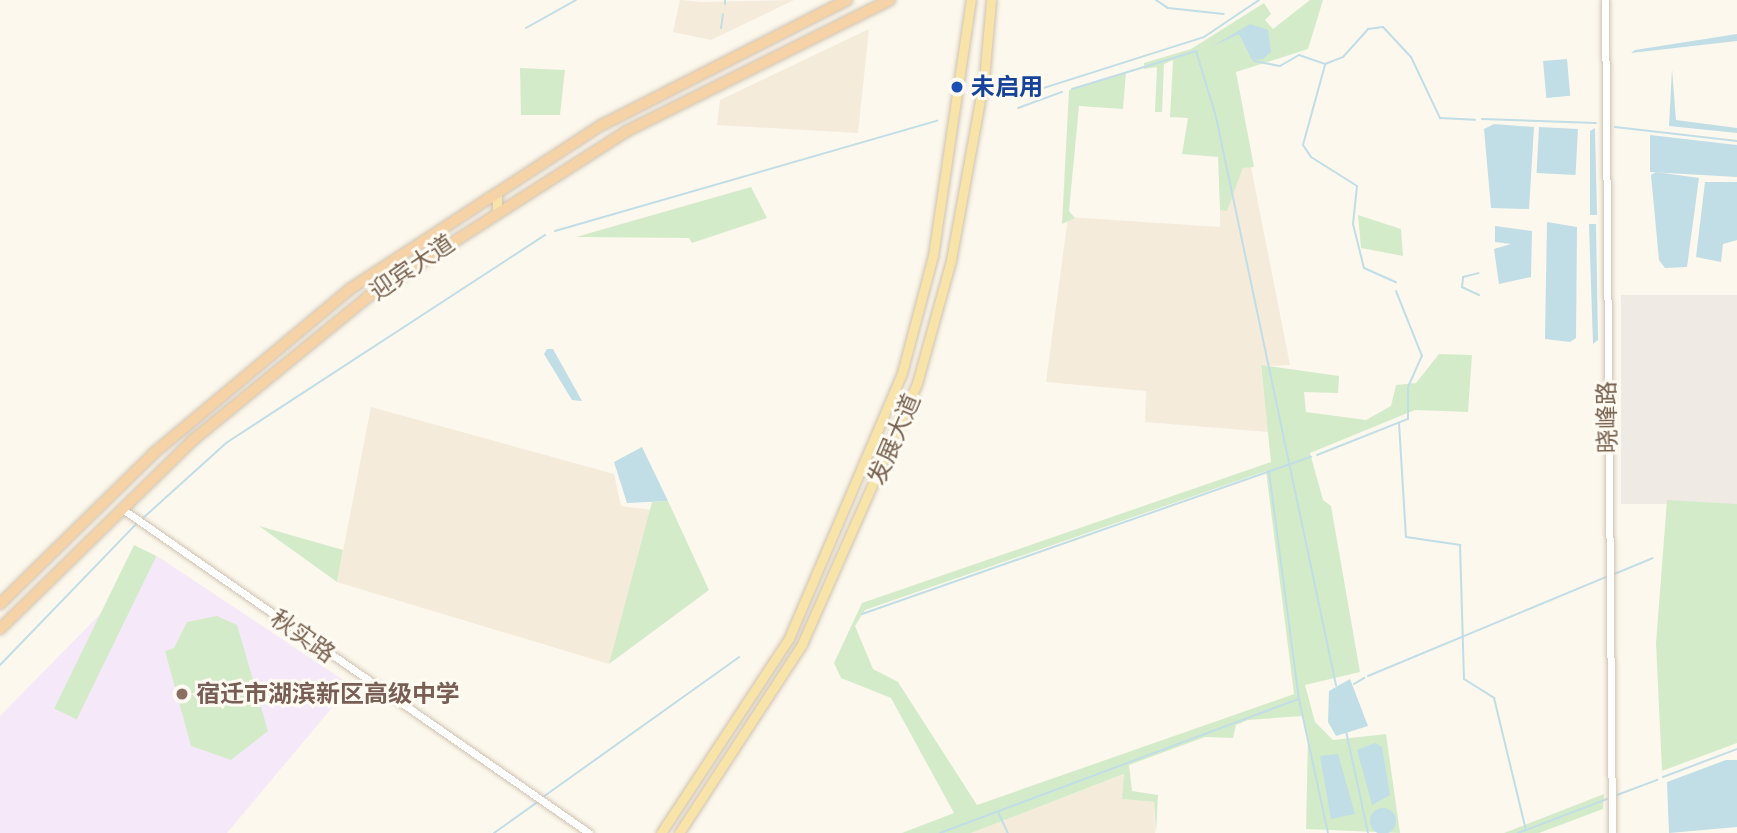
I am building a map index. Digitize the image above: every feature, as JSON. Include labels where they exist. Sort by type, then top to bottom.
[{"type":"highway","name":"迎宾大道","points":[[0,604],[225,389],[350,289],[550,155],[664,90],[847,0]]},
{"type":"highway","name":"迎宾大道","points":[[0,629],[121,508],[360,303],[561,171],[709,85],[890,0]]},
{"type":"main road","name":"发展大道","points":[[661,833],[789,638],[902,373],[933,256],[971,0]]},
{"type":"main road","name":"发展大道","points":[[679,833],[802,644],[917,383],[951,260],[984,79],[991,0]]},
{"type":"main road","points":[[550,155],[548,164],[561,171]]},
{"type":"main road","points":[[485,197],[497,198],[497,211]]},
{"type":"street","name":"晓峰路","points":[[1605,0],[1612,833]]},
{"type":"street","name":"秋实路","points":[[121,508],[589,833]]},
{"type":"shaded area","points":[[680,0],[794,0],[711,40],[673,32]]},
{"type":"shaded area","points":[[869,29],[858,133],[717,125],[720,100]]},
{"type":"shaded area","points":[[1251,167],[1290,365],[1261,366],[1268,432],[1145,422],[1146,391],[1046,382],[1068,217],[1220,227],[1220,210],[1227,210],[1243,168]]},
{"type":"shaded area","points":[[1621,295],[1737,295],[1737,504],[1621,504]]},
{"type":"shaded area","points":[[371,407],[614,474],[621,506],[652,510],[609,664],[337,582]]},
{"type":"shaded area","name":"宿迁市湖滨新区高级中学","points":[[157,556],[351,685],[227,833],[0,833],[0,716]]},
{"type":"shaded area","points":[[1125,774],[1122,799],[1154,802],[1155,833],[971,833]]},
{"type":"green space","points":[[1310,0],[1323,0],[1308,49],[1236,72],[1254,167],[1243,168],[1227,211],[1220,210],[1218,157],[1182,154],[1188,118],[1170,117],[1173,60],[1164,64],[1162,112],[1155,112],[1157,67],[1144,69],[1144,63],[1191,49],[1264,3],[1271,14],[1265,20],[1273,29]]},
{"type":"green space","points":[[520,68],[565,70],[560,115],[521,115]]},
{"type":"green space","points":[[1126,73],[1123,109],[1079,106],[1069,211],[1075,218],[1062,224],[1069,90]]},
{"type":"green space","points":[[751,187],[767,218],[692,243],[689,238],[576,237]]},
{"type":"green space","points":[[1358,215],[1401,229],[1403,256],[1361,248]]},
{"type":"green space","points":[[1439,354],[1472,355],[1468,412],[1415,410],[1310,453],[1323,500],[1331,506],[1360,672],[1305,685],[1315,722],[1333,740],[1386,734],[1400,833],[1306,829],[1308,737],[1302,716],[1248,720],[1236,725],[1233,738],[1205,737],[1129,765],[1132,791],[1158,795],[1156,833],[1154,802],[1122,799],[1124,774],[971,833],[902,833],[954,813],[891,698],[841,678],[834,663],[862,603],[1271,462],[1261,365],[1339,376],[1338,393],[1304,392],[1306,412],[1366,420],[1391,406],[1396,385],[1416,383]],"holes":[[[1266,471],[1294,694],[977,805],[898,682],[873,669],[855,626],[865,610]]]},
{"type":"green space","points":[[1667,500],[1737,504],[1737,743],[1662,771],[1656,643]]},
{"type":"green space","points":[[668,501],[709,590],[609,664],[652,502]]},
{"type":"green space","points":[[259,526],[343,550],[337,582]]},
{"type":"green space","points":[[134,545],[156,556],[77,720],[54,709]]},
{"type":"green space","points":[[217,616],[237,625],[268,731],[231,760],[191,746],[165,651],[174,648],[187,622]]},
{"type":"green space","points":[[1604,794],[1603,809],[1539,833],[1504,833]]},
{"type":"water","points":[[1250,24],[1268,30],[1271,52],[1263,59],[1252,60],[1239,34],[1211,47]]},
{"type":"water","points":[[1737,34],[1737,41],[1631,53],[1635,50]]},
{"type":"water","points":[[1567,59],[1570,96],[1546,98],[1543,61]]},
{"type":"water","points":[[1672,69],[1676,120],[1737,128],[1737,133],[1669,126]]},
{"type":"water","points":[[1494,124],[1534,127],[1529,209],[1491,208],[1484,129]]},
{"type":"water","points":[[1539,127],[1578,129],[1576,175],[1537,173]]},
{"type":"water","points":[[1595,128],[1597,215],[1590,215],[1590,131]]},
{"type":"water","points":[[1650,135],[1737,145],[1737,177],[1650,172]]},
{"type":"water","points":[[1656,172],[1699,178],[1687,267],[1665,268],[1659,260],[1651,175]]},
{"type":"water","points":[[1705,182],[1737,182],[1737,240],[1723,244],[1721,262],[1696,257]]},
{"type":"water","points":[[1547,222],[1577,227],[1576,338],[1570,342],[1545,339]]},
{"type":"water","points":[[1589,224],[1596,224],[1598,340],[1593,344]]},
{"type":"water","points":[[1495,226],[1532,231],[1531,277],[1499,284],[1494,249],[1511,244],[1495,242]]},
{"type":"water","points":[[547,349],[553,349],[582,401],[572,400],[544,354]]},
{"type":"water","points":[[642,447],[668,501],[627,503],[614,462]]},
{"type":"water","points":[[1350,679],[1368,726],[1336,736],[1328,722],[1329,691]]},
{"type":"water","points":[[1375,743],[1382,747],[1390,795],[1372,805],[1357,750]]},
{"type":"water","points":[[1338,754],[1355,814],[1331,819],[1320,756]]},
{"type":"water","points":[[1726,760],[1737,760],[1737,827],[1669,833],[1667,782]]},
{"type":"water","points":[[1383,808],[1392,812],[1396,821],[1392,830],[1383,834],[1374,830],[1370,821],[1374,812]]},
{"type":"waterway","points":[[526,28],[576,0]]},
{"type":"waterway","points":[[1156,0],[1168,8],[1224,14]]},
{"type":"waterway","points":[[1015,97],[1204,37],[1259,0]]},
{"type":"waterway","points":[[721,28],[723,14]]},
{"type":"waterway","points":[[1254,61],[1280,66],[1299,55],[1325,64],[1343,57],[1368,29],[1383,27],[1411,57],[1440,118],[1475,120]]},
{"type":"waterway","points":[[1072,89],[1196,51],[1216,117],[1336,685]]},
{"type":"waterway","points":[[1325,65],[1303,145],[1311,157],[1357,186],[1353,224],[1364,268],[1396,282]]},
{"type":"waterway","points":[[1018,108],[1062,92]]},
{"type":"waterway","points":[[1482,119],[1596,123]]},
{"type":"waterway","points":[[555,231],[937,121]]},
{"type":"waterway","points":[[1615,127],[1737,141]]},
{"type":"waterway","points":[[142,519],[226,443],[545,235]]},
{"type":"waterway","points":[[1479,273],[1463,277],[1462,287],[1479,295]]},
{"type":"waterway","points":[[1317,455],[1408,419],[1408,387],[1422,356],[1396,291]]},
{"type":"waterway","points":[[1399,423],[1406,537],[1460,545],[1464,679],[1494,698],[1526,830]]},
{"type":"waterway","points":[[862,614],[1311,457]]},
{"type":"waterway","points":[[1269,472],[1299,699],[1328,833]]},
{"type":"waterway","points":[[0,665],[138,522]]},
{"type":"waterway","points":[[1612,575],[1653,558]]},
{"type":"waterway","points":[[1368,676],[1606,577]]},
{"type":"waterway","points":[[543,797],[739,657]]},
{"type":"waterway","points":[[1354,684],[1364,678]]},
{"type":"waterway","points":[[940,833],[1299,699]]},
{"type":"waterway","points":[[1346,731],[1368,833]]},
{"type":"waterway","points":[[1663,777],[1737,749]]},
{"type":"waterway","points":[[1617,795],[1657,780]]},
{"type":"waterway","points":[[1518,833],[1607,799]]},
{"type":"waterway","points":[[494,833],[539,801]]},
{"type":"waterway","points":[[998,812],[1008,833]]},
{"type":"place","name":"未启用","points":[[957,87]]},
{"type":"place","name":"宿迁市湖滨新区高级中学","points":[[182,694]]}]
